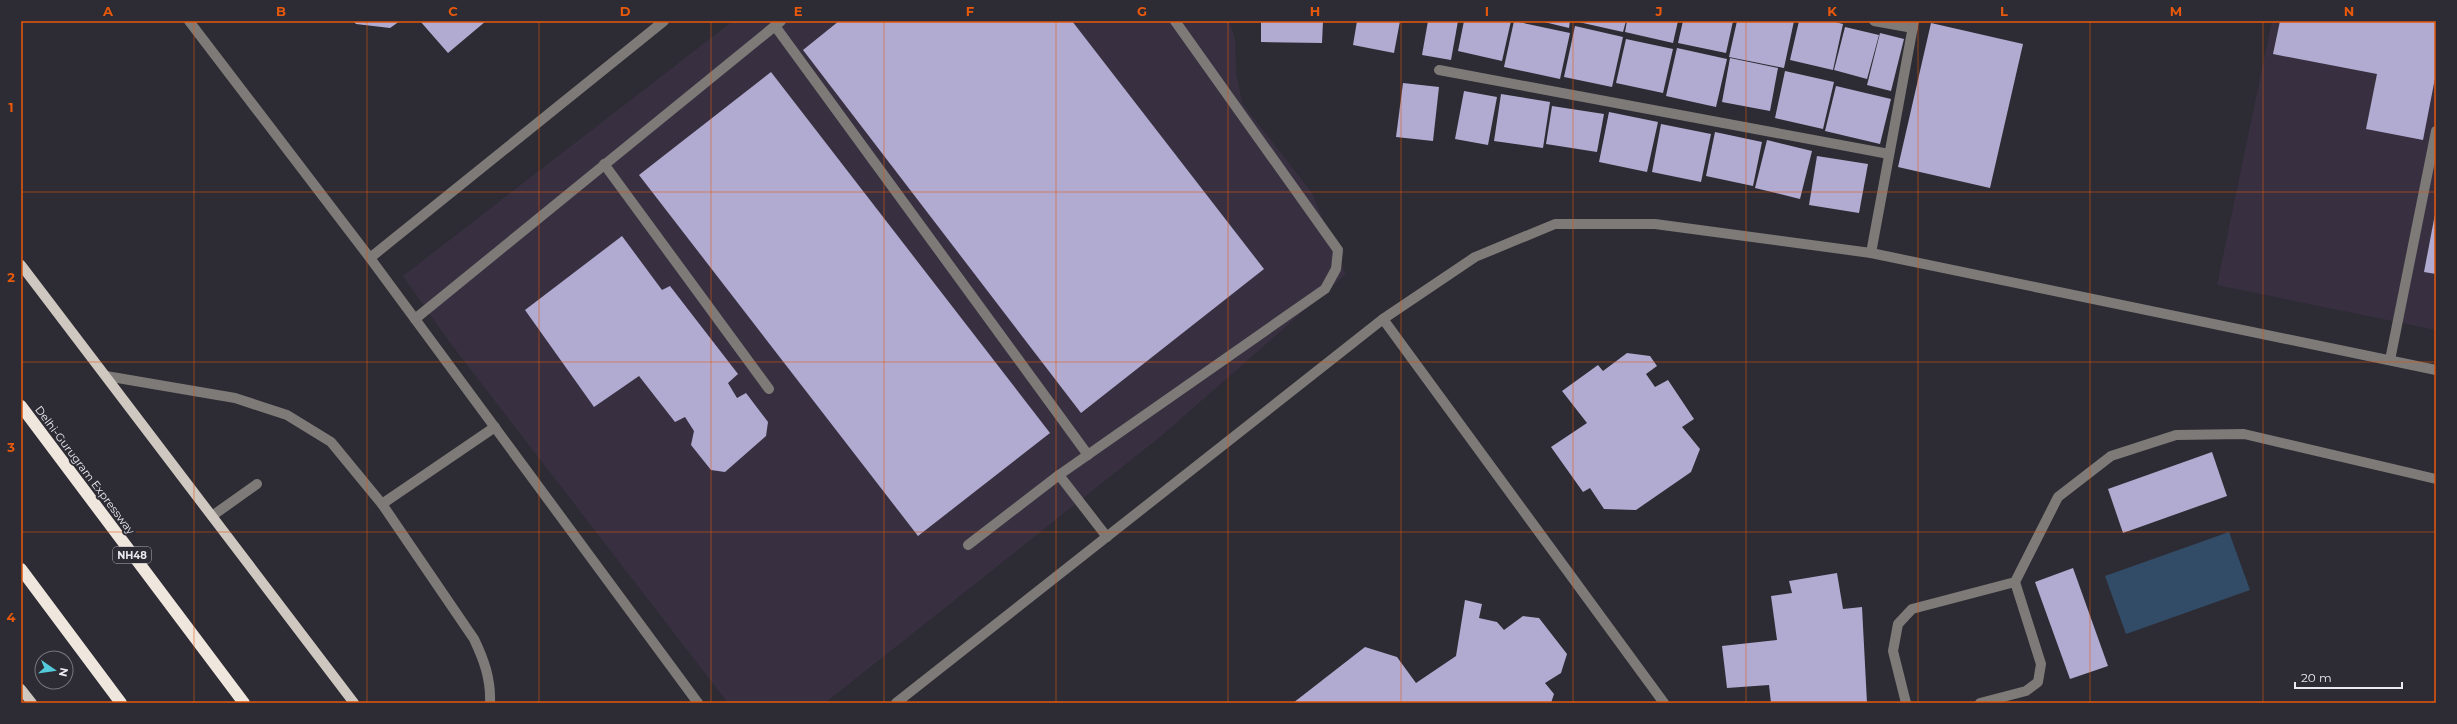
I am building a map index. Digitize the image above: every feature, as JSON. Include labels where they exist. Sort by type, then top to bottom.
[{"type":"highway","name":"Delhi-Gurugram Expressway","points":[[21,406],[244,703]]},
{"type":"highway","points":[[21,569],[121,703]]},
{"type":"main road","points":[[21,265],[354,703]]},
{"type":"main road","points":[[21,689],[32,703]]},
{"type":"street","points":[[189,21],[370,258],[698,703]]},
{"type":"street","points":[[370,258],[664,21]]},
{"type":"street","points":[[968,545],[1059,474],[1325,288],[1336,269],[1338,250],[1175,21]]},
{"type":"street","points":[[1871,253],[1914,25],[1874,21]]},
{"type":"street","points":[[415,319],[778,24],[1088,455]]},
{"type":"street","points":[[1439,70],[1889,154]]},
{"type":"street","points":[[2390,360],[2436,131]]},
{"type":"street","points":[[604,164],[769,389]]},
{"type":"street","points":[[896,703],[1383,319],[1475,257],[1555,224],[1655,224],[1871,253],[2436,370]]},
{"type":"street","points":[[1383,319],[1664,703]]},
{"type":"street","points":[[106,376],[235,398],[287,414],[330,442],[382,504],[474,639],[484,660],[491,688],[490,703]]},
{"type":"street","points":[[382,504],[495,427]]},
{"type":"street","points":[[1980,703],[2026,691],[2038,682],[2041,664],[2015,582],[2058,497],[2111,456],[2176,435],[2244,434],[2436,479]]},
{"type":"street","points":[[1059,474],[1107,537]]},
{"type":"street","points":[[212,516],[257,484]]},
{"type":"street","points":[[1906,703],[1893,651],[1898,624],[1912,609],[2015,582]]},
{"type":"shaded area","points":[[733,21],[1229,21],[1235,38],[1236,72],[1242,103],[1312,193],[1346,274],[1160,437],[825,703],[728,703],[451,344],[403,276]]},
{"type":"shaded area","points":[[2272,21],[2436,21],[2436,330],[2217,285]]},
{"type":"water","points":[[2229,532],[2250,590],[2126,634],[2105,576]]},
{"type":"building","points":[[353,21],[400,21],[390,28],[356,24]]},
{"type":"building","points":[[420,21],[486,21],[448,53]]},
{"type":"building","points":[[839,21],[1072,21],[1264,269],[1081,413],[803,50]]},
{"type":"building","points":[[1261,21],[1323,21],[1322,43],[1261,42]]},
{"type":"building","points":[[1357,21],[1400,21],[1394,53],[1353,45]]},
{"type":"building","points":[[1428,21],[1458,21],[1451,60],[1422,55]]},
{"type":"building","points":[[1464,21],[1511,21],[1502,61],[1458,51]]},
{"type":"building","points":[[1514,21],[1570,33],[1560,79],[1504,67]]},
{"type":"building","points":[[1540,21],[1570,21],[1569,28]]},
{"type":"building","points":[[1574,21],[1626,21],[1623,32]]},
{"type":"building","points":[[1627,21],[1678,21],[1673,43],[1625,32]]},
{"type":"building","points":[[1683,21],[1733,21],[1726,53],[1678,43]]},
{"type":"building","points":[[1737,21],[1794,21],[1784,68],[1729,57]]},
{"type":"building","points":[[1799,21],[1831,21],[1843,24],[1833,70],[1790,60]]},
{"type":"building","points":[[2280,21],[2436,21],[2436,73],[2423,140],[2366,129],[2377,74],[2273,54]]},
{"type":"building","points":[[1931,23],[2023,44],[1990,188],[1898,167]]},
{"type":"building","points":[[1575,26],[1623,37],[1612,87],[1564,77]]},
{"type":"building","points":[[1845,27],[1879,35],[1867,79],[1834,70]]},
{"type":"building","points":[[1880,33],[1904,39],[1891,91],[1867,85]]},
{"type":"building","points":[[1626,39],[1673,49],[1663,93],[1616,83]]},
{"type":"building","points":[[1677,48],[1727,59],[1716,107],[1666,96]]},
{"type":"building","points":[[1730,58],[1778,68],[1770,111],[1722,102]]},
{"type":"building","points":[[1785,71],[1834,82],[1823,129],[1775,118]]},
{"type":"building","points":[[771,72],[1050,433],[918,536],[639,175]]},
{"type":"building","points":[[1403,83],[1439,87],[1433,141],[1396,137]]},
{"type":"building","points":[[1836,86],[1891,99],[1880,144],[1825,131]]},
{"type":"building","points":[[1464,91],[1497,97],[1488,145],[1455,139]]},
{"type":"building","points":[[1501,94],[1550,102],[1543,148],[1494,141]]},
{"type":"building","points":[[1552,106],[1604,114],[1597,152],[1546,144]]},
{"type":"building","points":[[1609,112],[1658,122],[1647,172],[1599,162]]},
{"type":"building","points":[[1661,124],[1711,134],[1701,182],[1652,172]]},
{"type":"building","points":[[1715,132],[1762,142],[1753,186],[1706,176]]},
{"type":"building","points":[[1767,140],[1812,151],[1800,199],[1755,188]]},
{"type":"building","points":[[1817,156],[1868,164],[1859,213],[1809,205]]},
{"type":"building","points":[[2436,214],[2436,274],[2424,272]]},
{"type":"building","points":[[622,236],[662,290],[670,286],[738,374],[728,383],[737,398],[746,393],[768,422],[766,436],[725,472],[711,470],[691,445],[694,431],[685,417],[675,422],[639,376],[594,407],[525,310]]},
{"type":"building","points":[[1627,353],[1650,356],[1657,366],[1646,374],[1655,387],[1668,380],[1694,419],[1682,427],[1700,449],[1691,472],[1636,510],[1604,509],[1590,488],[1583,492],[1551,447],[1587,423],[1562,391],[1598,365],[1603,371]]},
{"type":"building","points":[[2212,452],[2227,496],[2123,533],[2108,489]]},
{"type":"building","points":[[2073,568],[2108,666],[2070,679],[2035,582]]},
{"type":"building","points":[[1837,573],[1843,609],[1862,607],[1867,703],[1771,703],[1769,685],[1727,688],[1722,646],[1777,640],[1771,596],[1792,593],[1789,581]]},
{"type":"building","points":[[1465,600],[1482,604],[1479,618],[1497,622],[1504,630],[1523,616],[1539,618],[1567,654],[1561,673],[1545,683],[1554,694],[1551,703],[1293,703],[1365,647],[1397,657],[1416,683],[1456,656]]}]
